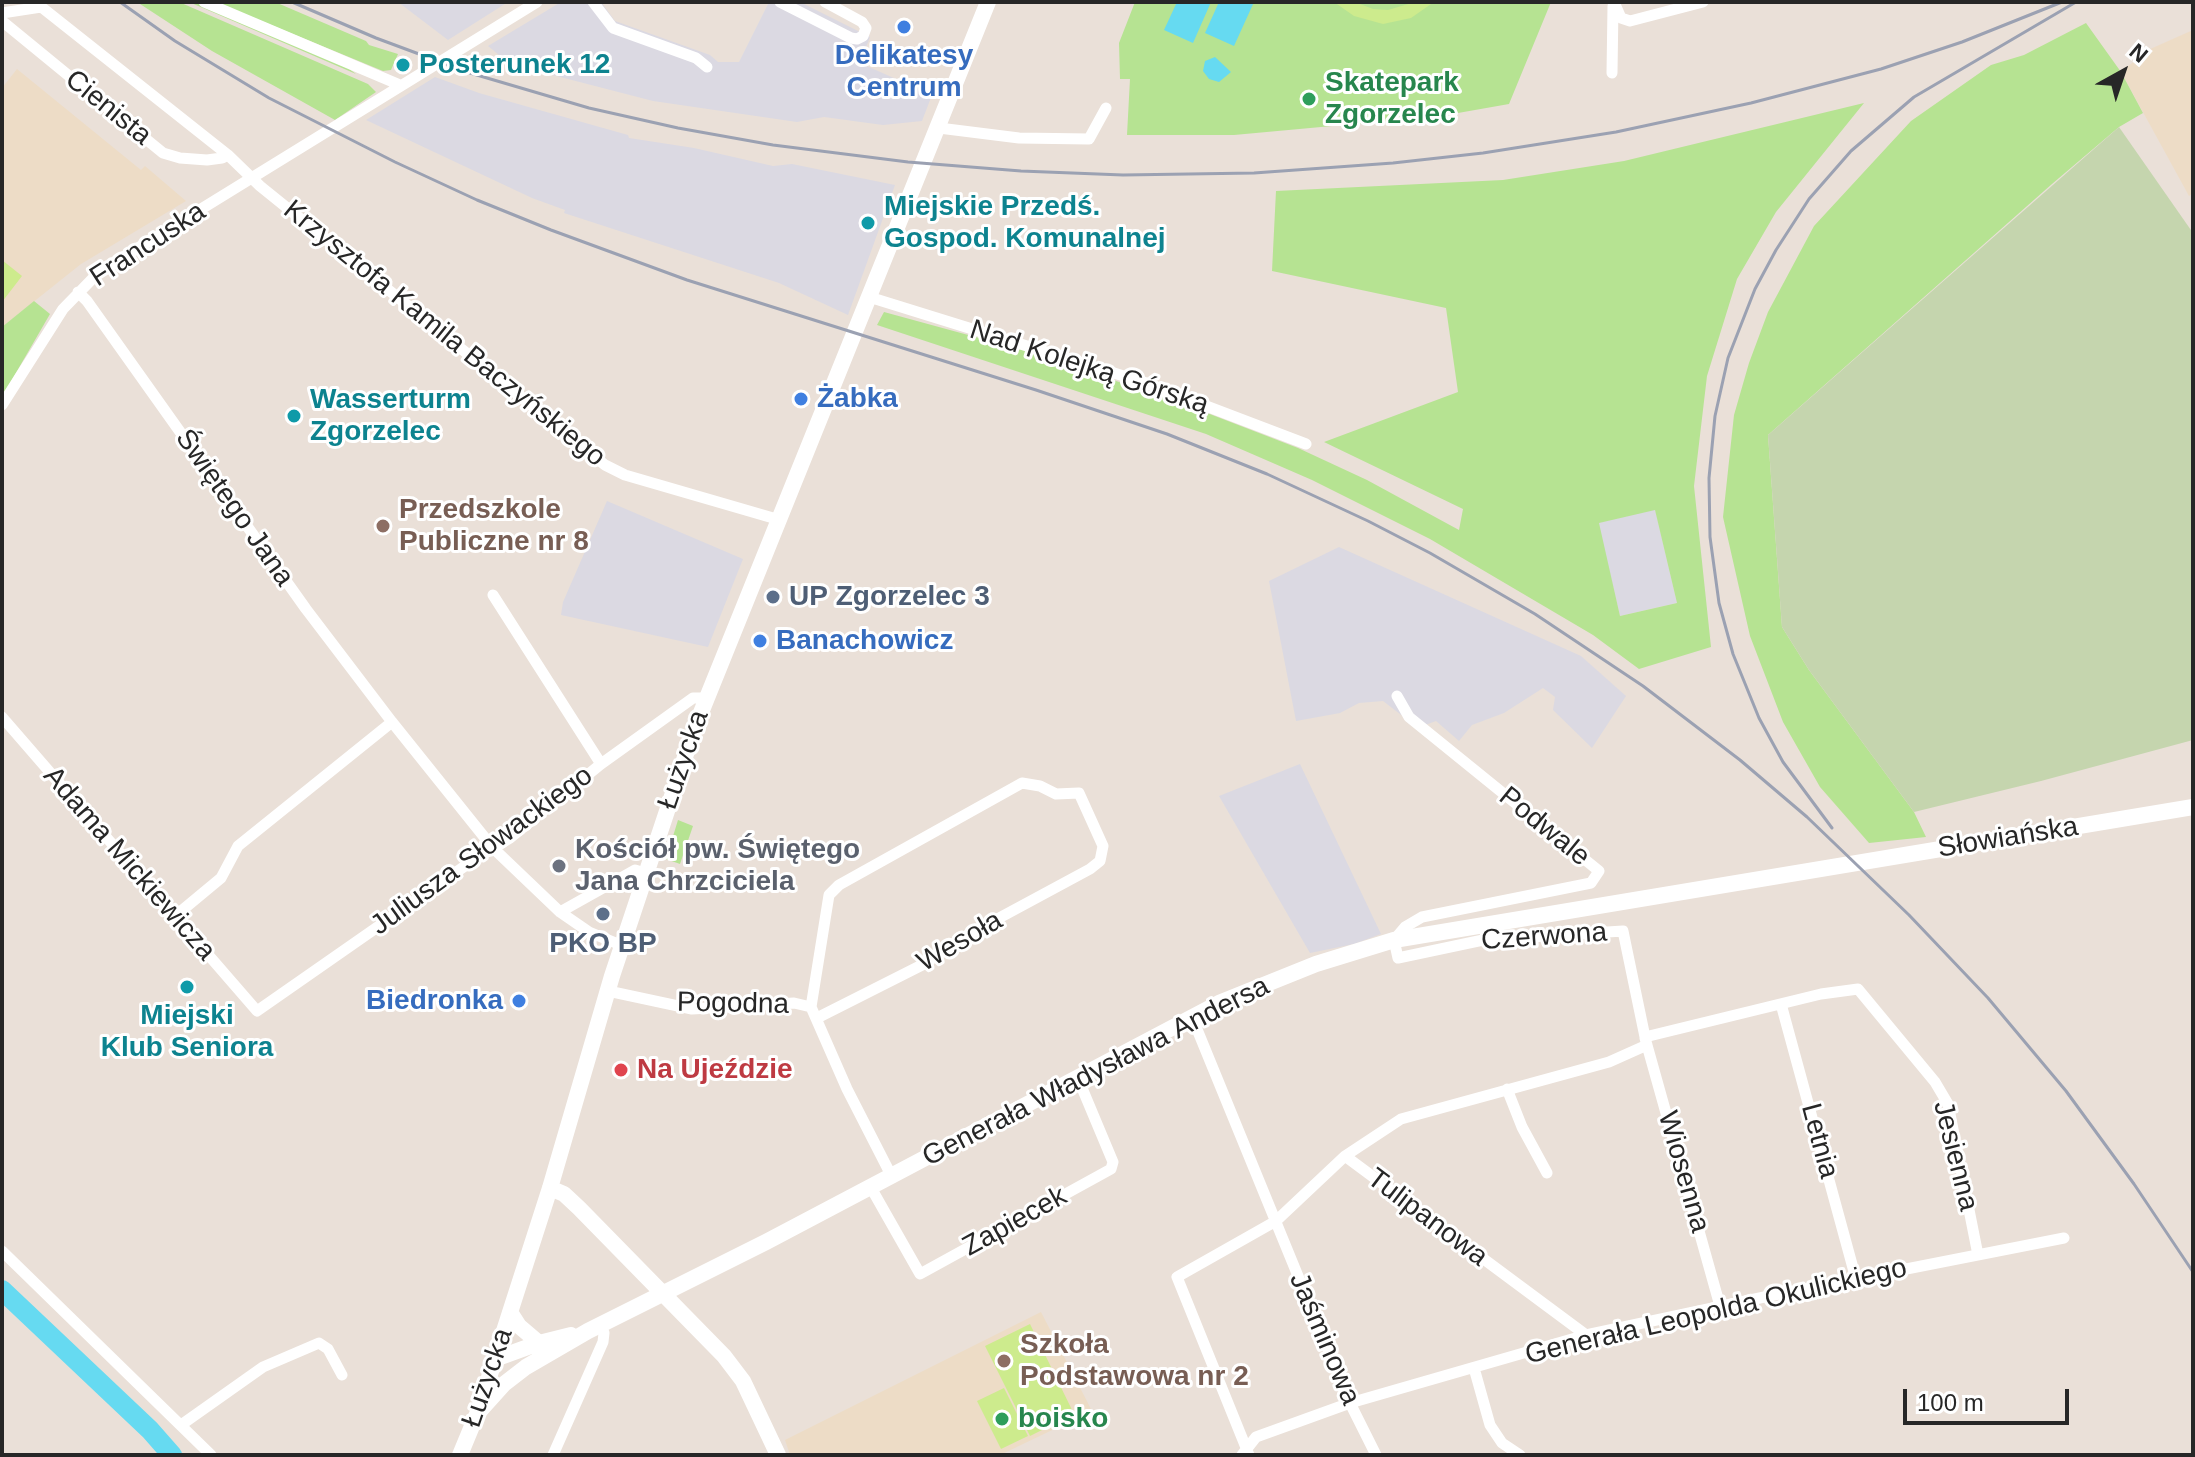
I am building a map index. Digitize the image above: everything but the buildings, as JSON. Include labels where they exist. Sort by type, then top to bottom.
[{"type":"street","points":[[204,2],[400,85]]},
{"type":"street","name":"Francuska","points":[[2,405],[63,309],[99,272],[537,2]]},
{"type":"street","points":[[593,2],[613,28],[696,58],[707,67]]},
{"type":"street","points":[[780,2],[851,38],[863,36],[866,28],[862,22],[825,2]]},
{"type":"street","name":"Łużycka","points":[[460,1455],[477,1414],[550,1188],[645,873],[707,698],[988,2]]},
{"type":"street","points":[[1614,4],[1621,18],[1630,21],[1703,2]]},
{"type":"street","points":[[2,13],[38,4]]},
{"type":"street","name":"Krzysztofa Kamila Baczyńskiego","points":[[38,4],[228,155],[252,179],[605,465],[625,475],[780,520]]},
{"type":"street","points":[[1612,73],[1614,4]]},
{"type":"street","name":"Cienista","points":[[2,21],[163,153],[207,160],[228,155]]},
{"type":"street","points":[[939,128],[1019,138],[1089,139],[1106,108]]},
{"type":"street","name":"Świętego Jana","points":[[78,292],[306,609],[493,848],[560,912],[589,932],[623,946]]},
{"type":"street","name":"Nad Kolejką Górską","points":[[869,297],[1143,382],[1306,444]]},
{"type":"street","points":[[493,595],[601,764]]},
{"type":"street","name":"Podwale","points":[[1394,940],[1405,927],[1422,917],[1591,883],[1599,871],[1409,717],[1397,696]]},
{"type":"street","name":"Juliusza Słowackiego","points":[[257,1011],[510,838],[601,764],[693,698],[707,698]]},
{"type":"street","name":"Adama Mickiewicza","points":[[2,717],[257,1011]]},
{"type":"street","points":[[174,917],[221,878],[238,846],[392,722]]},
{"type":"street","name":"Pogodna","points":[[891,1175],[847,1089],[814,1012],[829,895],[839,885],[1022,783],[1040,786],[1056,794],[1079,793],[1103,846],[1100,861]]},
{"type":"street","name":"Słowiańska","points":[[1824,868],[2193,807]]},
{"type":"street","name":"Wesoła","points":[[814,1012],[924,964],[962,938],[1100,861]]},
{"type":"street","name":"Generała Władysława Andersa","points":[[477,1414],[504,1384],[531,1364],[594,1329],[1219,1003],[1316,964],[1394,940],[1824,868]]},
{"type":"street","points":[[560,912],[635,870],[645,873]]},
{"type":"street","name":"Czerwona","points":[[1394,940],[1398,958],[1502,936],[1623,931],[1646,1041]]},
{"type":"street","name":"Jesienna","points":[[1781,1004],[1858,989],[1935,1082],[1948,1104],[1978,1255]]},
{"type":"street","name":"Pogodna","points":[[608,991],[692,1009],[794,1003],[814,1012]]},
{"type":"street","points":[[1345,1156],[1401,1119],[1609,1062],[1646,1041],[1781,1004]]},
{"type":"street","name":"Letnia","points":[[1781,1004],[1856,1279]]},
{"type":"street","name":"Jaśminowa","points":[[1192,1017],[1350,1403],[1376,1455]]},
{"type":"street","name":"Wiosenna","points":[[1646,1041],[1720,1306]]},
{"type":"street","name":"Zapiecek","points":[[870,1186],[920,1274],[1111,1169],[1113,1162],[1077,1076]]},
{"type":"street","points":[[1507,1089],[1522,1127],[1547,1173]]},
{"type":"street","name":"Tulipanowa","points":[[1246,1453],[1177,1277],[1276,1221],[1345,1156],[1586,1335]]},
{"type":"street","points":[[550,1188],[564,1194],[734,1369],[755,1404],[778,1455]]},
{"type":"street","name":"Generała Leopolda Okulickiego","points":[[1246,1453],[1256,1437],[1350,1403],[1586,1335],[2064,1238]]},
{"type":"street","points":[[2,1251],[211,1455]]},
{"type":"street","points":[[510,1312],[519,1326],[539,1343]]},
{"type":"street","points":[[553,1455],[603,1342],[604,1333],[594,1329]]},
{"type":"street","name":"Generała Władysława Andersa","points":[[495,1359],[539,1343],[594,1329]]},
{"type":"street","points":[[181,1425],[263,1367],[319,1343],[328,1349],[342,1375]]},
{"type":"street","points":[[495,1359],[531,1364]]},
{"type":"street","points":[[1474,1368],[1490,1425],[1502,1443],[1520,1455]]},
{"type":"shaded area","points":[[398,2],[508,2],[448,40]]},
{"type":"shaded area","points":[[561,2],[601,2],[615,21],[710,55],[718,62],[739,62],[769,2],[800,2],[870,37],[860,63],[932,95],[922,121],[883,125],[824,117],[797,122],[653,101],[510,64],[488,46]]},
{"type":"shaded area","points":[[2193,30],[2193,193],[2189,196],[2121,72],[2148,50]]},
{"type":"shaded area","points":[[17,69],[141,170],[145,166],[186,201],[81,264],[2,327],[2,88]]},
{"type":"shaded area","points":[[435,77],[479,93],[628,135],[629,138],[694,148],[773,166],[792,164],[895,185],[848,315],[779,283],[564,213],[565,210],[532,198],[366,120]]},
{"type":"shaded area","points":[[607,501],[743,559],[708,647],[561,615],[563,602]]},
{"type":"shaded area","points":[[1655,509],[1677,603],[1620,616],[1598,523]]},
{"type":"shaded area","points":[[1339,547],[1581,656],[1626,696],[1592,748],[1553,710],[1555,697],[1543,688],[1504,713],[1472,725],[1459,741],[1436,721],[1425,725],[1413,724],[1383,701],[1359,703],[1340,713],[1296,721],[1269,581]]},
{"type":"shaded area","points":[[1300,764],[1381,934],[1354,944],[1310,953],[1219,796]]},
{"type":"shaded area","name":"Szkoła Podstawowa nr 2","points":[[1041,1312],[1092,1411],[1000,1455],[790,1455],[785,1440]]},
{"type":"green space","points":[[137,2],[179,2],[368,84],[376,92],[335,120],[212,51]]},
{"type":"green space","points":[[189,2],[196,2],[356,74]]},
{"type":"green space","points":[[215,2],[275,2],[369,45],[398,54],[391,70],[383,71]]},
{"type":"green space","points":[[1135,2],[1551,2],[1509,104],[1441,116],[1234,135],[1127,135],[1130,79],[1120,79],[1119,43]]},
{"type":"green space","points":[[1334,2],[1355,2],[1373,9],[1388,10],[1415,2],[1434,2],[1411,18],[1383,24],[1354,16]]},
{"type":"green space","points":[[2086,23],[2121,72],[2143,113],[2119,127],[2052,184],[1768,435],[1782,627],[1809,670],[1914,812],[1926,837],[1869,843],[1820,787],[1783,722],[1750,636],[1723,517],[1734,415],[1768,312],[1814,226],[1911,121],[1991,65],[2024,55]]},
{"type":"green space","points":[[1864,103],[1776,212],[1737,279],[1707,376],[1694,486],[1711,647],[1639,669],[1593,635],[1430,539],[1312,480],[1206,434],[877,325],[884,312],[1023,350],[1176,401],[1298,448],[1367,480],[1459,530],[1463,509],[1324,442],[1458,392],[1446,308],[1272,271],[1276,191],[1503,180],[1624,161]],"holes":[[[1655,510],[1677,603],[1620,616],[1599,523]]]},
{"type":"green space","points":[[2119,127],[2193,233],[2193,740],[1914,812],[1809,670],[1782,627],[1768,435]]},
{"type":"green space","points":[[2,260],[22,276],[2,302]]},
{"type":"green space","points":[[34,301],[50,314],[2,397],[2,327]]},
{"type":"green space","points":[[678,820],[693,826],[680,864],[666,859]]},
{"type":"green space","points":[[1030,1324],[1074,1414],[1030,1436],[985,1346]]},
{"type":"green space","name":"boisko","points":[[1004,1388],[1028,1436],[1001,1449],[977,1401]]},
{"type":"water","points":[[1177,2],[1211,2],[1193,43],[1164,30]]},
{"type":"water","points":[[1219,2],[1254,2],[1234,46],[1205,33]]},
{"type":"water","points":[[1215,57],[1231,72],[1219,82],[1209,79],[1203,71],[1205,61]]},
{"type":"waterway","points":[[2,1290],[150,1430],[172,1455]]},
{"type":"railway","points":[[120,2],[175,41],[269,98],[477,200],[687,280],[1167,434],[1267,474],[1368,521],[1535,614],[1643,686],[1740,760],[1807,817],[1909,915],[1988,998],[2066,1091],[2193,1272]]},
{"type":"railway","points":[[292,2],[470,73],[589,108],[678,128],[773,145],[908,162],[1123,175],[1254,173],[1393,163],[1483,153],[1616,132],[1751,103],[1881,69],[1962,42],[2062,2]]},
{"type":"railway","points":[[1832,828],[1783,762],[1759,718],[1733,654],[1719,603],[1710,537],[1709,478],[1715,416],[1728,358],[1755,289],[1776,250],[1809,199],[1851,151],[1914,97],[2076,2]]},
{"type":"place","name":"Delikatesy Centrum","points":[[904,27]]},
{"type":"place","name":"Posterunek 12","points":[[403,65]]},
{"type":"place","name":"Skatepark Zgorzelec","points":[[1309,99]]},
{"type":"place","name":"Miejskie Przedś. Gospod. Komunalnej","points":[[868,223]]},
{"type":"place","name":"Żabka","points":[[801,399]]},
{"type":"place","name":"Wasserturm Zgorzelec","points":[[294,416]]},
{"type":"place","name":"Przedszkole Publiczne nr 8","points":[[383,526]]},
{"type":"place","name":"UP Zgorzelec 3","points":[[773,597]]},
{"type":"place","name":"Banachowicz","points":[[760,641]]},
{"type":"place","name":"Kościół pw. Świętego Jana Chrzciciela","points":[[559,866]]},
{"type":"place","name":"PKO BP","points":[[603,914]]},
{"type":"place","name":"Miejski Klub Seniora","points":[[187,987]]},
{"type":"place","name":"Biedronka","points":[[519,1001]]},
{"type":"place","name":"Na Ujeździe","points":[[621,1070]]},
{"type":"place","name":"Szkoła Podstawowa nr 2","points":[[1004,1361]]},
{"type":"place","name":"boisko","points":[[1002,1419]]}]
